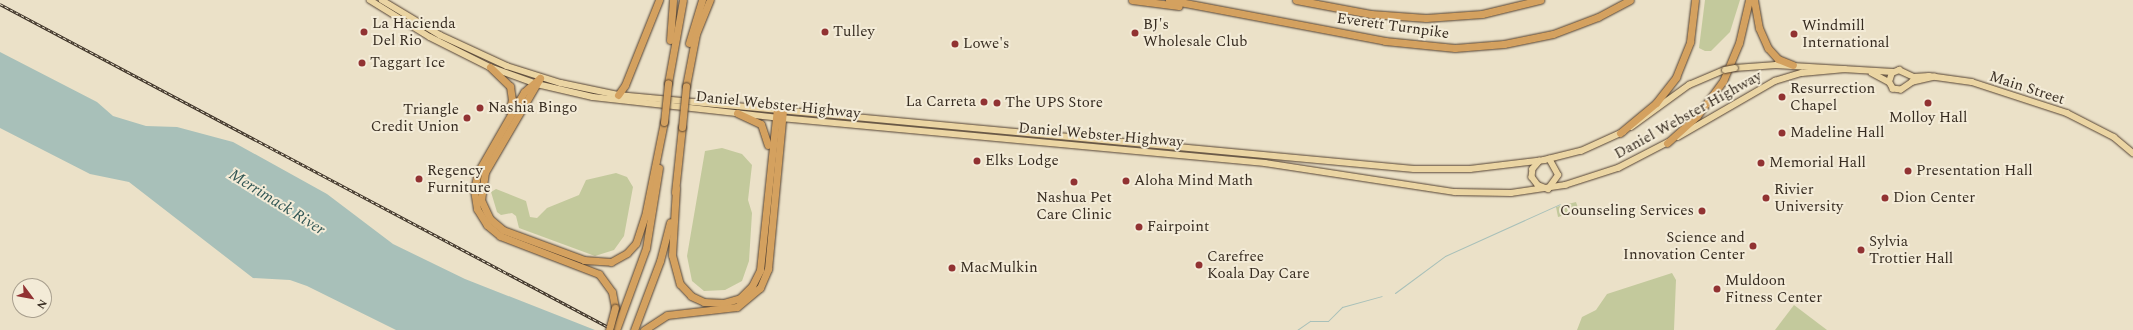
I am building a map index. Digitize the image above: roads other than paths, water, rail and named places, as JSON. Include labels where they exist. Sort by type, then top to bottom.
[{"type":"highway","points":[[618,95],[625,85],[658,0]]},
{"type":"highway","points":[[616,330],[651,228],[668,83],[673,0]]},
{"type":"highway","points":[[668,83],[683,0]]},
{"type":"highway","points":[[702,0],[690,39],[676,188],[672,255],[676,277],[691,296],[718,304],[744,294],[758,276],[768,183],[780,110]]},
{"type":"highway","points":[[686,86],[696,34],[710,0]]},
{"type":"highway","points":[[1132,0],[1262,18]]},
{"type":"highway","name":"Everett Turnpike","points":[[1169,0],[1406,44],[1475,47],[1519,42],[1560,32],[1598,17],[1630,0]]},
{"type":"highway","name":"Everett Turnpike","points":[[1296,0],[1371,14],[1420,18],[1475,15],[1538,0]]},
{"type":"highway","points":[[1620,133],[1656,103],[1676,77],[1690,42],[1695,0]]},
{"type":"highway","points":[[1667,143],[1697,116],[1722,85],[1738,47],[1749,0]]},
{"type":"highway","points":[[1754,0],[1758,28],[1768,48],[1778,59],[1793,65]]},
{"type":"highway","points":[[490,67],[509,84],[512,100],[476,179],[475,197],[487,225],[507,239],[595,272],[609,285],[615,308],[609,330]]},
{"type":"highway","points":[[481,166],[536,81]]},
{"type":"highway","points":[[536,81],[485,172],[481,200],[490,219],[503,230],[584,260],[611,262],[627,253],[636,243],[645,216],[664,122]]},
{"type":"highway","points":[[737,113],[756,120],[765,130],[768,144],[768,183]]},
{"type":"highway","points":[[645,329],[662,317],[676,313],[737,307],[760,288],[768,269],[778,118]]},
{"type":"highway","points":[[634,330],[664,248],[676,188]]},
{"type":"main road","name":"Daniel Webster Highway","points":[[370,0],[430,37],[490,67],[536,81],[614,101],[778,118],[1250,161],[1462,193],[1504,194],[1548,189],[1605,173],[1667,143],[1764,86],[1792,76],[1823,69]]},
{"type":"main road","name":"Daniel Webster Highway","points":[[382,0],[453,42],[536,81],[618,95],[1400,168],[1470,169],[1549,160],[1582,151],[1620,133],[1689,85],[1725,70],[1735,68],[1793,65],[1823,69]]},
{"type":"main road","points":[[1823,69],[1845,69],[1893,72],[1901,70],[1907,74],[1908,86],[1896,90],[1889,82],[1870,71]]},
{"type":"main road","points":[[1889,82],[1893,72]]},
{"type":"main road","name":"Main Street","points":[[1907,74],[1966,81],[2044,105],[2107,135],[2133,153]]},
{"type":"main road","name":"Main Street","points":[[1908,86],[1935,77]]},
{"type":"main road","points":[[1540,161],[1533,169],[1532,177],[1538,185],[1548,189],[1558,175],[1549,160]]},
{"type":"water","name":"Merrimack River","points":[[0,52],[97,102],[113,116],[146,126],[177,127],[233,142],[327,194],[393,244],[465,279],[595,330],[396,330],[307,286],[290,280],[253,278],[129,182],[90,174],[0,128]]},
{"type":"waterway","points":[[1395,293],[1445,256],[1560,204]]},
{"type":"waterway","points":[[1297,330],[1310,321],[1328,321],[1342,307],[1382,296]]},
{"type":"railway","points":[[0,4],[614,330]]},
{"type":"place","name":"La Hacienda Del Rio","points":[[364,32]]},
{"type":"place","name":"Tulley","points":[[825,32]]},
{"type":"place","name":"BJ's Wholesale Club","points":[[1135,33]]},
{"type":"place","name":"Windmill International","points":[[1794,34]]},
{"type":"place","name":"Lowe's","points":[[955,44]]},
{"type":"place","name":"Taggart Ice","points":[[362,63]]},
{"type":"place","name":"Resurrection Chapel","points":[[1782,97]]},
{"type":"place","name":"La Carreta","points":[[984,102]]},
{"type":"place","name":"The UPS Store","points":[[997,103]]},
{"type":"place","name":"Molloy Hall","points":[[1928,103]]},
{"type":"place","name":"Nashia Bingo","points":[[480,108]]},
{"type":"place","name":"Triangle Credit Union","points":[[467,118]]},
{"type":"place","name":"Madeline Hall","points":[[1782,133]]},
{"type":"place","name":"Elks Lodge","points":[[977,161]]},
{"type":"place","name":"Memorial Hall","points":[[1761,163]]},
{"type":"place","name":"Presentation Hall","points":[[1908,171]]},
{"type":"place","name":"Regency Furniture","points":[[419,179]]},
{"type":"place","name":"Aloha Mind Math","points":[[1126,181]]},
{"type":"place","name":"Nashua Pet Care Clinic","points":[[1074,182]]},
{"type":"place","name":"Rivier University","points":[[1766,198]]},
{"type":"place","name":"Dion Center","points":[[1885,198]]},
{"type":"place","name":"Counseling Services","points":[[1702,211]]},
{"type":"place","name":"Fairpoint","points":[[1139,227]]},
{"type":"place","name":"Science and Innovation Center","points":[[1753,246]]},
{"type":"place","name":"Sylvia Trottier Hall","points":[[1861,250]]},
{"type":"place","name":"Carefree Koala Day Care","points":[[1199,265]]},
{"type":"place","name":"MacMulkin","points":[[952,268]]},
{"type":"place","name":"Muldoon Fitness Center","points":[[1717,289]]}]
